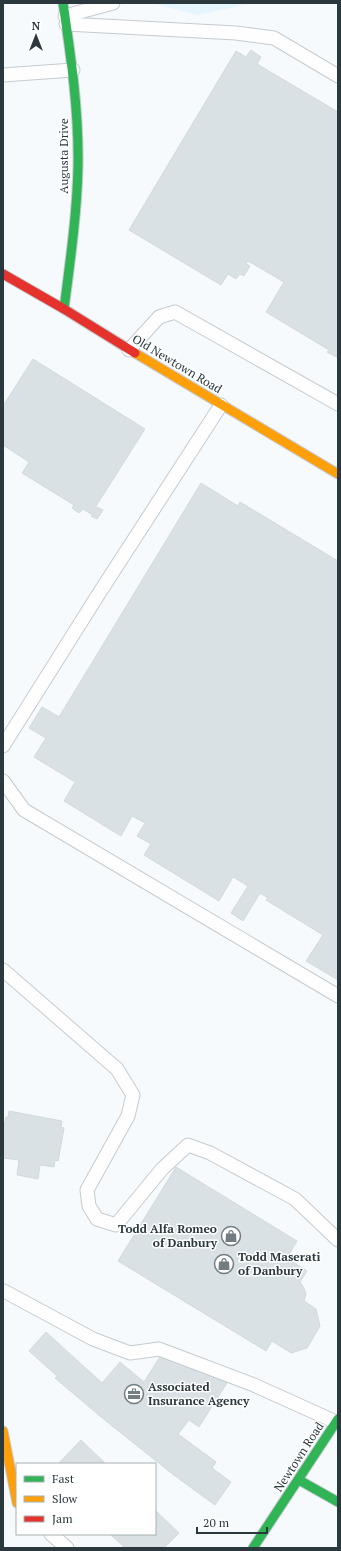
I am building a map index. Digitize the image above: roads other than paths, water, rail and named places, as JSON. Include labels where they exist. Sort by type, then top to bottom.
[{"type":"street","name":"Augusta Drive","points":[[64,309],[76,214],[78,146],[73,70],[65,14]]},
{"type":"street","name":"Old Newtown Road","points":[[3,274],[64,309],[129,350],[338,474]]},
{"type":"street","name":"Newtown Road","points":[[253,1548],[337,1420]]},
{"type":"street","points":[[3,1431],[16,1498]]},
{"type":"street","points":[[299,1480],[338,1502]]},
{"type":"lane","points":[[65,14],[113,3]]},
{"type":"lane","points":[[65,14],[274,38],[338,76]]},
{"type":"lane","points":[[3,75],[73,70]]},
{"type":"lane","points":[[129,350],[159,318],[175,312],[338,404]]},
{"type":"lane","points":[[3,746],[98,595],[221,405]]},
{"type":"lane","points":[[3,782],[24,810],[338,996]]},
{"type":"lane","points":[[3,970],[117,1069],[133,1095],[128,1116],[87,1190],[89,1206],[97,1219],[116,1225],[162,1169],[188,1145],[210,1153],[295,1199],[338,1240]]},
{"type":"lane","points":[[4,1291],[93,1339],[130,1353],[159,1349],[254,1385],[337,1420]]},
{"type":"lane","points":[[52,1535],[67,1548]]},
{"type":"place","name":"Todd Alfa Romeo of Danbury","points":[[231,1236]]},
{"type":"place","name":"Todd Maserati of Danbury","points":[[224,1264]]},
{"type":"place","name":"Associated Insurance Agency","points":[[134,1394]]}]
